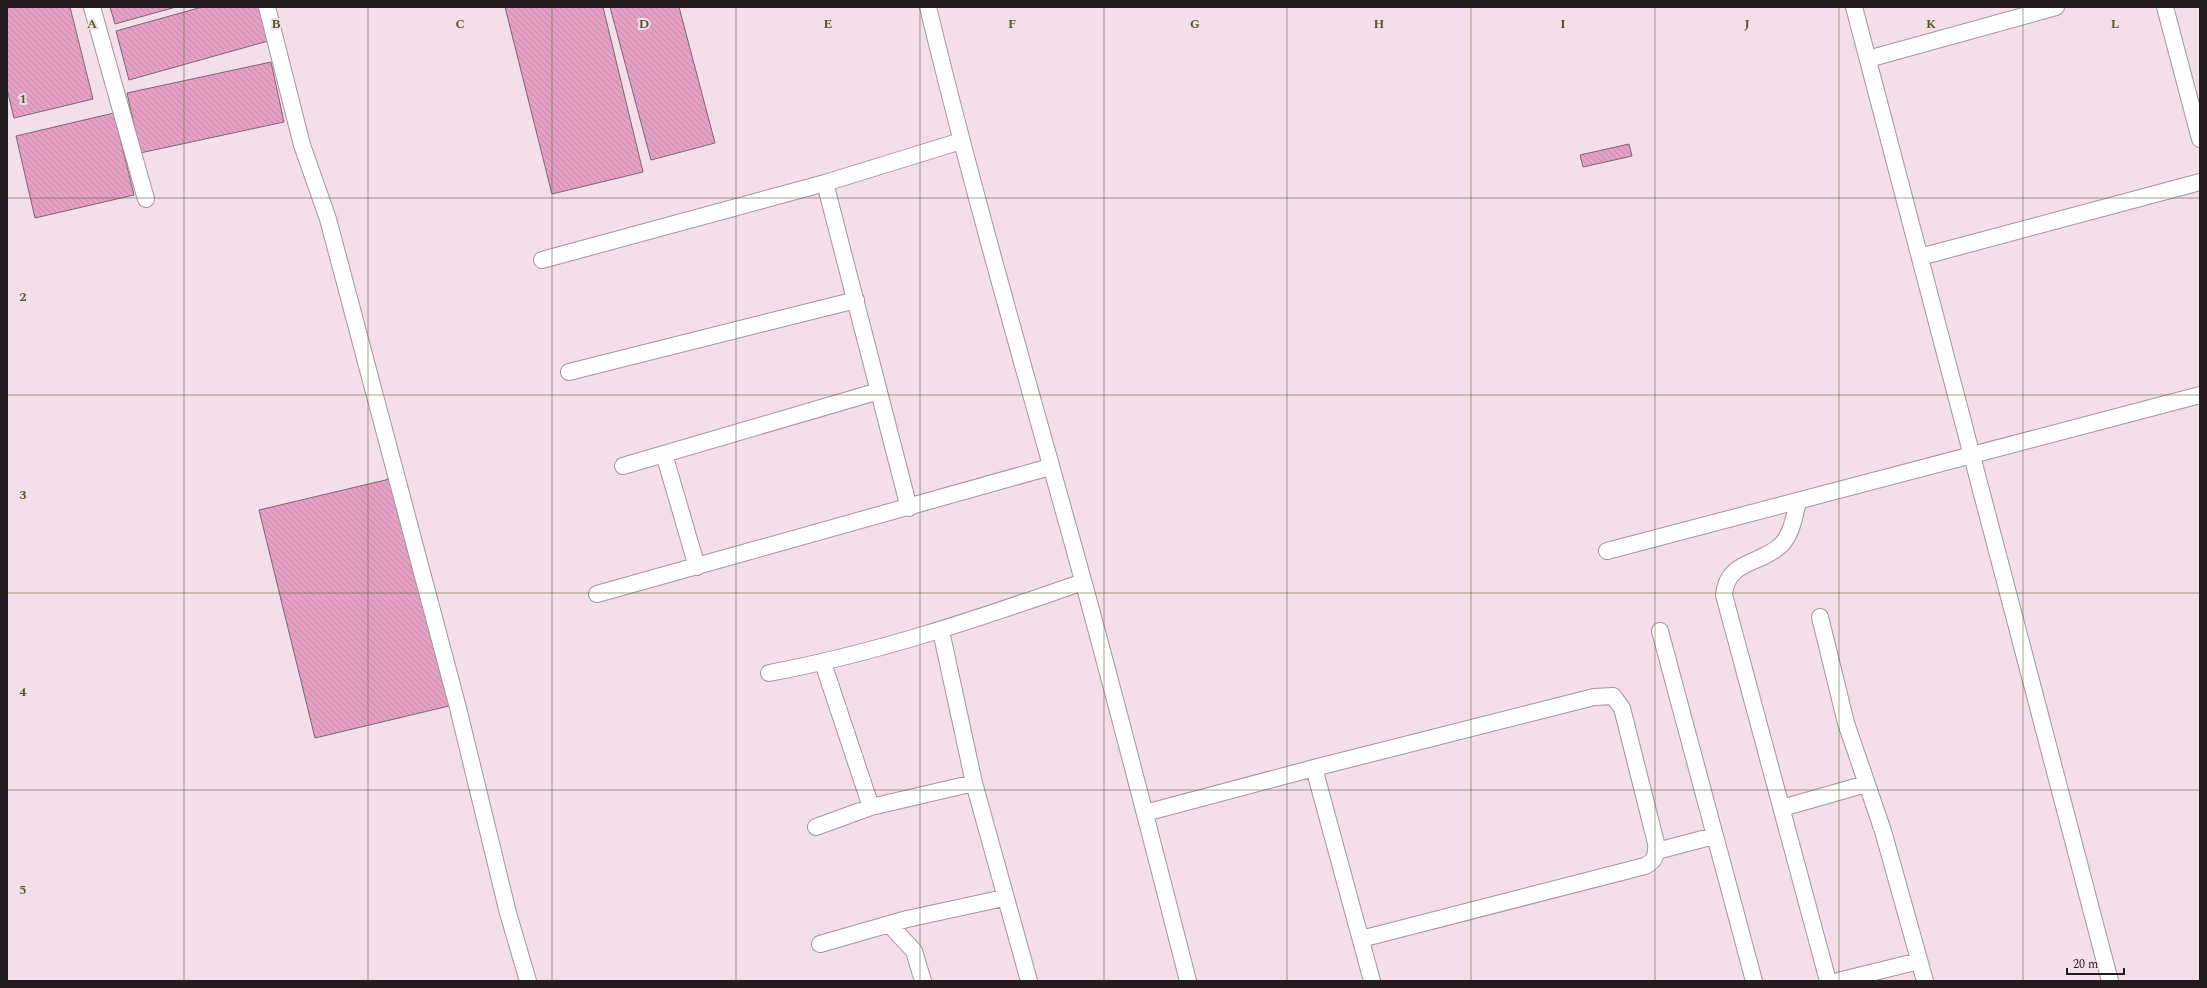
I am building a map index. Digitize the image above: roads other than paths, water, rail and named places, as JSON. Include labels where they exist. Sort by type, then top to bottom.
[{"type":"street","points":[[92,7],[146,199]]},
{"type":"street","points":[[266,7],[302,145],[334,242],[456,701],[508,913],[528,981]]},
{"type":"street","points":[[928,7],[961,141],[1083,582],[1188,981]]},
{"type":"street","points":[[1854,7],[2110,981]]},
{"type":"street","points":[[1868,59],[2056,7]]},
{"type":"street","points":[[2168,8],[2200,139]]},
{"type":"street","points":[[542,260],[825,183],[961,141]]},
{"type":"street","points":[[1920,257],[2200,182]]},
{"type":"street","points":[[825,183],[909,508]]},
{"type":"street","points":[[569,372],[856,300]]},
{"type":"street","points":[[623,466],[879,391]]},
{"type":"street","points":[[1607,551],[1798,502],[2200,395]]},
{"type":"street","points":[[664,454],[697,567]]},
{"type":"street","points":[[597,594],[909,508],[1050,467]]},
{"type":"street","points":[[1798,502],[1788,534],[1781,544],[1732,573],[1725,584],[1724,595],[1828,981]]},
{"type":"street","points":[[769,673],[823,663],[941,631],[1083,582]]},
{"type":"street","points":[[1820,617],[1846,723],[1894,868],[1925,981]]},
{"type":"street","points":[[941,631],[974,783],[1004,898],[1029,981]]},
{"type":"street","points":[[1660,631],[1754,981]]},
{"type":"street","points":[[823,663],[870,807]]},
{"type":"street","points":[[1145,813],[1314,768],[1594,698],[1613,696],[1622,708],[1657,851],[1654,860],[1644,866],[1362,940]]},
{"type":"street","points":[[1314,768],[1372,981]]},
{"type":"street","points":[[816,827],[870,807],[974,783]]},
{"type":"street","points":[[1782,808],[1866,784]]},
{"type":"street","points":[[1657,851],[1714,836]]},
{"type":"street","points":[[820,944],[889,924],[1004,898]]},
{"type":"street","points":[[889,924],[914,951],[923,981]]},
{"type":"street","points":[[1838,981],[1919,961]]}]
